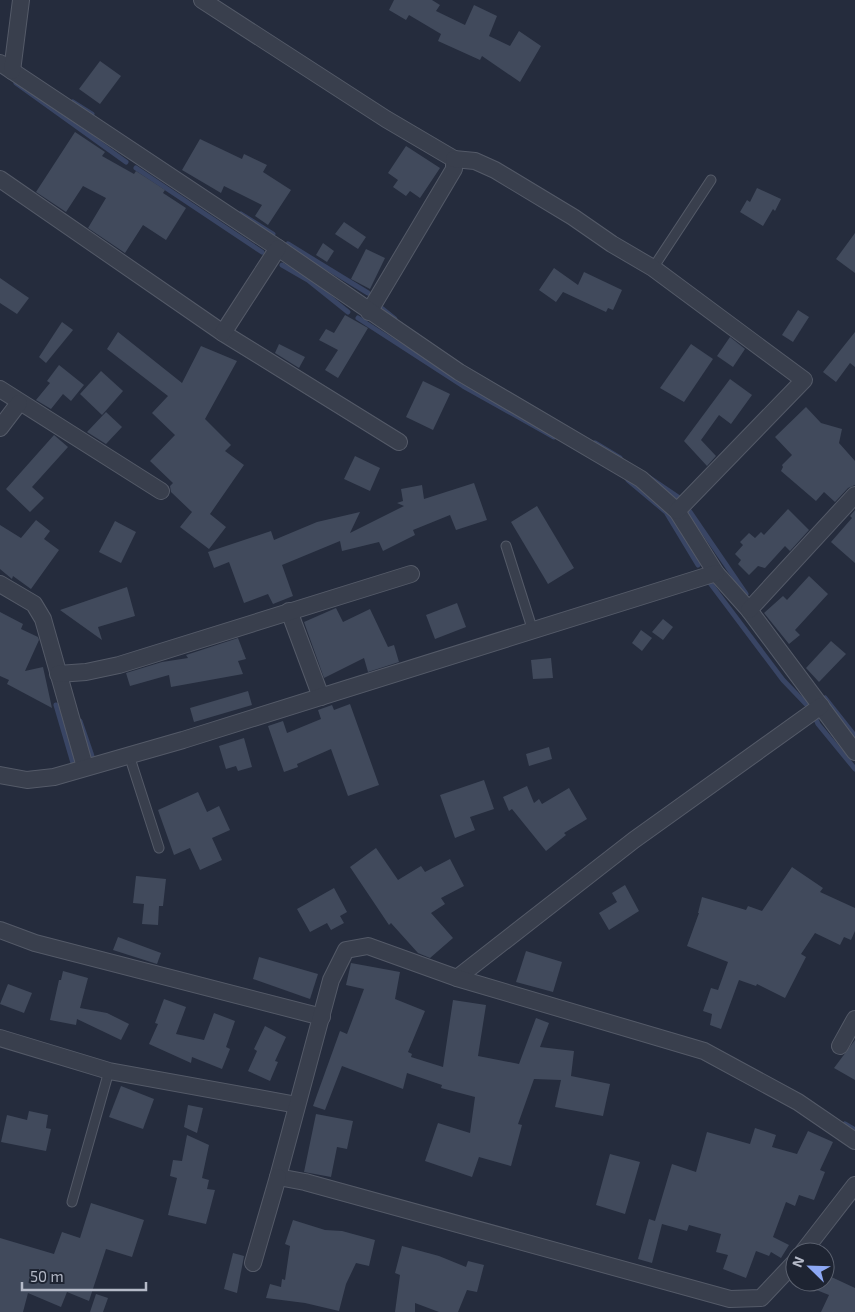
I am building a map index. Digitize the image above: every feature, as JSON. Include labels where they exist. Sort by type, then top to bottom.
[{"type":"street","points":[[21,0],[6,67],[278,248],[368,312],[459,372],[641,479],[677,511],[716,573],[749,610],[855,752]]},
{"type":"street","points":[[202,0],[386,119],[454,159],[475,161],[495,170],[653,268],[804,380],[677,511]]},
{"type":"street","points":[[368,312],[454,169],[454,159]]},
{"type":"street","points":[[0,179],[223,333],[399,442]]},
{"type":"street","points":[[223,333],[278,248]]},
{"type":"street","points":[[0,389],[19,403],[161,491]]},
{"type":"street","points":[[0,428],[19,403]]},
{"type":"street","points":[[749,610],[855,495]]},
{"type":"street","points":[[0,775],[27,780],[54,777],[321,697],[716,573]]},
{"type":"street","points":[[58,674],[86,672],[119,665],[412,574]]},
{"type":"street","points":[[0,584],[34,604],[43,620],[85,767]]},
{"type":"street","points":[[289,611],[321,697]]},
{"type":"street","points":[[457,978],[634,840],[821,706]]},
{"type":"street","points":[[0,930],[35,944],[322,1016]]},
{"type":"street","points":[[253,1263],[331,980],[346,950],[368,946],[457,978],[704,1052],[798,1102],[855,1141]]},
{"type":"street","points":[[840,1046],[855,1019]]},
{"type":"street","points":[[0,1038],[109,1071],[297,1105]]},
{"type":"street","points":[[278,1177],[322,1187],[730,1299],[761,1298],[785,1273]]},
{"type":"street","points":[[811,1242],[855,1185]]},
{"type":"lane","points":[[653,268],[711,180]]},
{"type":"lane","points":[[506,546],[533,631]]},
{"type":"lane","points":[[129,755],[159,848]]},
{"type":"lane","points":[[72,1202],[109,1071]]},
{"type":"building","points":[[394,0],[432,0],[440,5],[436,11],[465,25],[474,5],[497,16],[489,36],[510,46],[519,31],[541,46],[520,82],[482,56],[480,60],[438,41],[441,34],[409,15],[406,20],[389,10]]},
{"type":"building","points":[[100,61],[121,76],[100,104],[79,89]]},
{"type":"building","points":[[75,132],[105,152],[102,156],[134,174],[136,171],[165,190],[163,193],[186,208],[166,240],[143,225],[125,253],[88,228],[106,198],[83,186],[66,212],[36,192]]},
{"type":"building","points":[[200,139],[242,159],[244,154],[267,165],[263,172],[291,190],[268,225],[255,216],[262,205],[224,186],[221,193],[182,170]]},
{"type":"building","points":[[406,146],[440,168],[420,198],[410,191],[406,196],[393,187],[398,180],[388,173]]},
{"type":"building","points":[[757,188],[781,199],[775,211],[773,209],[763,226],[740,212],[747,200],[750,202]]},
{"type":"building","points":[[344,222],[366,237],[358,249],[335,234]]},
{"type":"building","points":[[855,233],[855,273],[836,259]]},
{"type":"building","points":[[323,243],[334,251],[327,262],[316,255]]},
{"type":"building","points":[[366,249],[385,258],[370,289],[351,279]]},
{"type":"building","points":[[554,268],[578,285],[584,272],[622,290],[613,310],[608,308],[606,312],[563,292],[556,302],[539,290]]},
{"type":"building","points":[[0,278],[29,298],[17,314],[0,303]]},
{"type":"building","points":[[798,310],[809,317],[793,342],[782,335]]},
{"type":"building","points":[[345,315],[368,328],[338,378],[325,370],[338,350],[319,340],[326,329],[334,333]]},
{"type":"building","points":[[62,322],[73,330],[46,363],[39,357]]},
{"type":"building","points":[[118,332],[182,383],[201,346],[237,361],[205,419],[231,445],[225,451],[244,465],[210,514],[226,527],[209,549],[180,527],[192,512],[171,492],[170,486],[173,483],[150,461],[175,435],[152,413],[168,396],[107,349]]},
{"type":"building","points":[[855,332],[855,367],[850,363],[836,382],[823,372]]},
{"type":"building","points":[[730,337],[745,349],[733,367],[717,356]]},
{"type":"building","points":[[279,344],[305,357],[299,368],[275,353]]},
{"type":"building","points":[[691,344],[713,359],[684,402],[660,388]]},
{"type":"building","points":[[59,365],[84,385],[71,401],[63,394],[51,409],[36,400],[50,383],[47,381]]},
{"type":"building","points":[[101,371],[123,391],[102,415],[80,394]]},
{"type":"building","points":[[730,379],[752,395],[731,424],[719,415],[701,440],[716,456],[707,466],[684,441]]},
{"type":"building","points":[[423,381],[450,394],[433,430],[406,417]]},
{"type":"building","points":[[806,407],[821,423],[842,429],[839,443],[855,461],[855,485],[848,488],[835,502],[824,492],[816,501],[781,471],[782,465],[792,455],[775,437]]},
{"type":"building","points":[[106,412],[122,427],[106,444],[87,432]]},
{"type":"building","points":[[54,435],[68,447],[32,487],[44,498],[30,512],[6,489]]},
{"type":"building","points":[[355,456],[380,468],[370,491],[344,479]]},
{"type":"building","points":[[474,483],[487,520],[456,530],[450,515],[413,530],[415,535],[383,551],[379,542],[342,551],[340,541],[282,565],[293,596],[273,604],[268,594],[244,603],[229,562],[214,568],[208,552],[271,531],[274,540],[317,522],[360,512],[350,533],[404,506],[397,503],[403,501],[401,489],[422,485],[424,499]]},
{"type":"building","points":[[537,506],[574,568],[548,584],[511,522]]},
{"type":"building","points":[[788,509],[809,530],[790,551],[785,546],[765,568],[758,566],[749,575],[738,564],[741,560],[735,554],[743,545],[740,542],[749,533],[755,538],[761,532],[764,535]]},
{"type":"building","points":[[855,510],[855,563],[831,542],[852,518],[850,516]]},
{"type":"building","points":[[36,520],[50,531],[44,539],[59,550],[31,589],[13,576],[12,579],[0,569],[0,525],[21,538]]},
{"type":"building","points":[[115,521],[136,532],[121,563],[99,552]]},
{"type":"building","points":[[809,576],[828,594],[795,630],[800,635],[789,644],[764,613],[783,596],[787,600]]},
{"type":"building","points":[[127,587],[135,616],[98,627],[102,640],[60,610]]},
{"type":"building","points":[[457,603],[466,627],[435,639],[426,615]]},
{"type":"building","points":[[336,608],[343,622],[370,609],[388,647],[394,645],[399,662],[368,672],[364,658],[324,678],[304,622]]},
{"type":"building","points":[[0,612],[23,624],[21,629],[38,637],[39,640],[25,671],[43,667],[52,708],[7,684],[9,680],[0,676]]},
{"type":"building","points":[[663,619],[673,627],[663,640],[652,632]]},
{"type":"building","points":[[641,630],[652,638],[642,651],[632,643]]},
{"type":"building","points":[[238,638],[246,659],[238,661],[243,674],[171,687],[169,675],[130,686],[126,673],[162,662],[188,658],[186,655]]},
{"type":"building","points":[[831,641],[846,654],[819,682],[806,668]]},
{"type":"building","points":[[551,658],[553,678],[533,679],[531,660]]},
{"type":"building","points":[[248,691],[252,705],[194,722],[190,708]]},
{"type":"building","points":[[350,704],[379,785],[348,796],[331,749],[297,764],[298,767],[284,772],[268,726],[283,721],[287,733],[321,719],[318,710],[332,705],[334,710]]},
{"type":"building","points":[[244,738],[252,767],[238,771],[236,766],[226,769],[219,746]]},
{"type":"building","points":[[549,747],[552,759],[529,766],[526,754]]},
{"type":"building","points":[[484,780],[494,809],[470,817],[475,830],[455,838],[440,795]]},
{"type":"building","points":[[527,786],[534,803],[539,799],[542,804],[569,788],[587,819],[564,833],[566,835],[546,851],[512,809],[509,811],[503,797]]},
{"type":"building","points":[[198,792],[207,812],[219,806],[230,830],[212,838],[222,860],[200,870],[190,848],[174,855],[158,810]]},
{"type":"building","points":[[376,848],[398,880],[421,866],[425,872],[450,859],[464,886],[441,898],[445,904],[431,913],[453,938],[430,958],[418,953],[391,923],[389,925],[350,867]]},
{"type":"building","points":[[792,867],[823,888],[820,892],[855,908],[855,931],[851,940],[844,937],[840,945],[815,933],[801,954],[806,957],[785,998],[757,984],[756,986],[739,980],[721,1029],[710,1025],[712,1014],[703,1011],[711,988],[718,990],[728,962],[687,946],[699,913],[702,897],[746,910],[748,906],[762,911]]},
{"type":"building","points":[[136,876],[166,879],[163,906],[159,906],[158,925],[142,924],[144,904],[133,903]]},
{"type":"building","points":[[625,885],[639,911],[609,930],[599,913],[617,902],[612,893]]},
{"type":"building","points":[[334,888],[347,912],[340,916],[344,923],[331,930],[327,923],[310,932],[297,909]]},
{"type":"building","points":[[118,937],[161,953],[157,964],[113,950]]},
{"type":"building","points":[[526,951],[562,962],[553,992],[516,982]]},
{"type":"building","points":[[259,957],[318,974],[310,999],[253,979]]},
{"type":"building","points":[[351,963],[400,972],[395,999],[425,1011],[408,1052],[412,1054],[411,1057],[443,1067],[453,1000],[486,1005],[478,1056],[519,1064],[536,1018],[549,1023],[540,1047],[574,1051],[571,1076],[610,1084],[603,1116],[555,1107],[561,1080],[534,1079],[518,1124],[522,1125],[511,1166],[479,1157],[472,1177],[425,1161],[438,1123],[470,1133],[475,1097],[441,1088],[442,1085],[407,1073],[403,1089],[342,1066],[325,1110],[313,1106],[340,1031],[347,1034],[364,989],[346,985]]},
{"type":"building","points":[[63,971],[88,978],[80,1008],[107,1013],[129,1024],[121,1040],[77,1019],[76,1025],[50,1020],[59,980],[61,980]]},
{"type":"building","points":[[8,984],[32,993],[24,1013],[0,1004]]},
{"type":"building","points":[[164,999],[186,1007],[176,1034],[204,1040],[214,1013],[235,1021],[226,1047],[230,1049],[222,1069],[192,1057],[191,1063],[149,1044],[158,1024],[155,1023]]},
{"type":"building","points":[[265,1026],[286,1037],[275,1061],[278,1062],[270,1081],[248,1071],[257,1051],[254,1049]]},
{"type":"building","points":[[855,1040],[855,1080],[834,1068]]},
{"type":"building","points":[[121,1086],[154,1099],[143,1129],[109,1117]]},
{"type":"building","points":[[188,1105],[203,1108],[197,1133],[184,1127]]},
{"type":"building","points":[[29,1111],[48,1115],[46,1128],[51,1129],[46,1151],[1,1142],[7,1115],[27,1120]]},
{"type":"building","points":[[316,1114],[353,1121],[347,1149],[337,1147],[331,1177],[304,1172]]},
{"type":"building","points":[[755,1128],[776,1135],[772,1147],[797,1154],[808,1131],[833,1142],[820,1170],[825,1172],[814,1200],[799,1195],[795,1206],[786,1202],[773,1237],[785,1243],[785,1252],[781,1258],[771,1252],[769,1256],[756,1251],[746,1278],[723,1269],[728,1255],[716,1252],[721,1234],[689,1225],[687,1231],[662,1224],[652,1263],[638,1259],[649,1219],[655,1221],[672,1164],[696,1172],[707,1132],[750,1144]]},
{"type":"building","points":[[187,1135],[209,1145],[202,1178],[209,1180],[207,1189],[215,1190],[206,1224],[168,1215],[177,1178],[170,1176],[173,1160],[182,1161]]},
{"type":"building","points":[[610,1154],[640,1162],[625,1214],[596,1205]]},
{"type":"building","points":[[91,1203],[144,1220],[132,1257],[106,1249],[89,1301],[67,1292],[61,1307],[28,1293],[23,1312],[0,1312],[0,1238],[54,1254],[62,1232],[80,1238]]},
{"type":"building","points":[[293,1220],[325,1230],[342,1231],[375,1240],[369,1266],[356,1263],[346,1284],[339,1311],[305,1303],[266,1298],[270,1284],[281,1287],[282,1279],[285,1280],[290,1246],[285,1244]]},
{"type":"building","points":[[402,1246],[439,1256],[466,1267],[468,1261],[484,1265],[477,1292],[467,1290],[458,1312],[439,1312],[415,1303],[415,1312],[395,1312],[400,1275],[395,1273]]},
{"type":"building","points":[[233,1253],[244,1256],[237,1293],[224,1289]]},
{"type":"building","points":[[835,1279],[855,1288],[855,1312],[821,1312],[829,1295],[822,1292],[835,1292]]},
{"type":"building","points":[[96,1294],[108,1298],[103,1312],[90,1312]]},
{"type":"waterway","points":[[16,83],[126,162]]},
{"type":"waterway","points":[[73,102],[92,114]]},
{"type":"waterway","points":[[136,168],[262,252]]},
{"type":"waterway","points":[[241,214],[273,234]]},
{"type":"waterway","points":[[288,244],[368,293]]},
{"type":"waterway","points":[[282,265],[308,280],[348,312]]},
{"type":"waterway","points":[[380,302],[380,307],[395,319]]},
{"type":"waterway","points":[[358,318],[463,386],[554,437]]},
{"type":"waterway","points":[[595,443],[620,458]]},
{"type":"waterway","points":[[650,478],[681,499]]},
{"type":"waterway","points":[[628,480],[666,512],[698,565]]},
{"type":"waterway","points":[[690,512],[746,594]]},
{"type":"waterway","points":[[710,583],[783,680],[806,704]]},
{"type":"waterway","points":[[825,698],[855,736]]},
{"type":"waterway","points":[[56,705],[73,763]]},
{"type":"waterway","points":[[815,717],[818,724],[855,769]]},
{"type":"waterway","points":[[80,721],[92,756]]},
{"type":"waterway","points":[[845,1124],[855,1130]]}]
